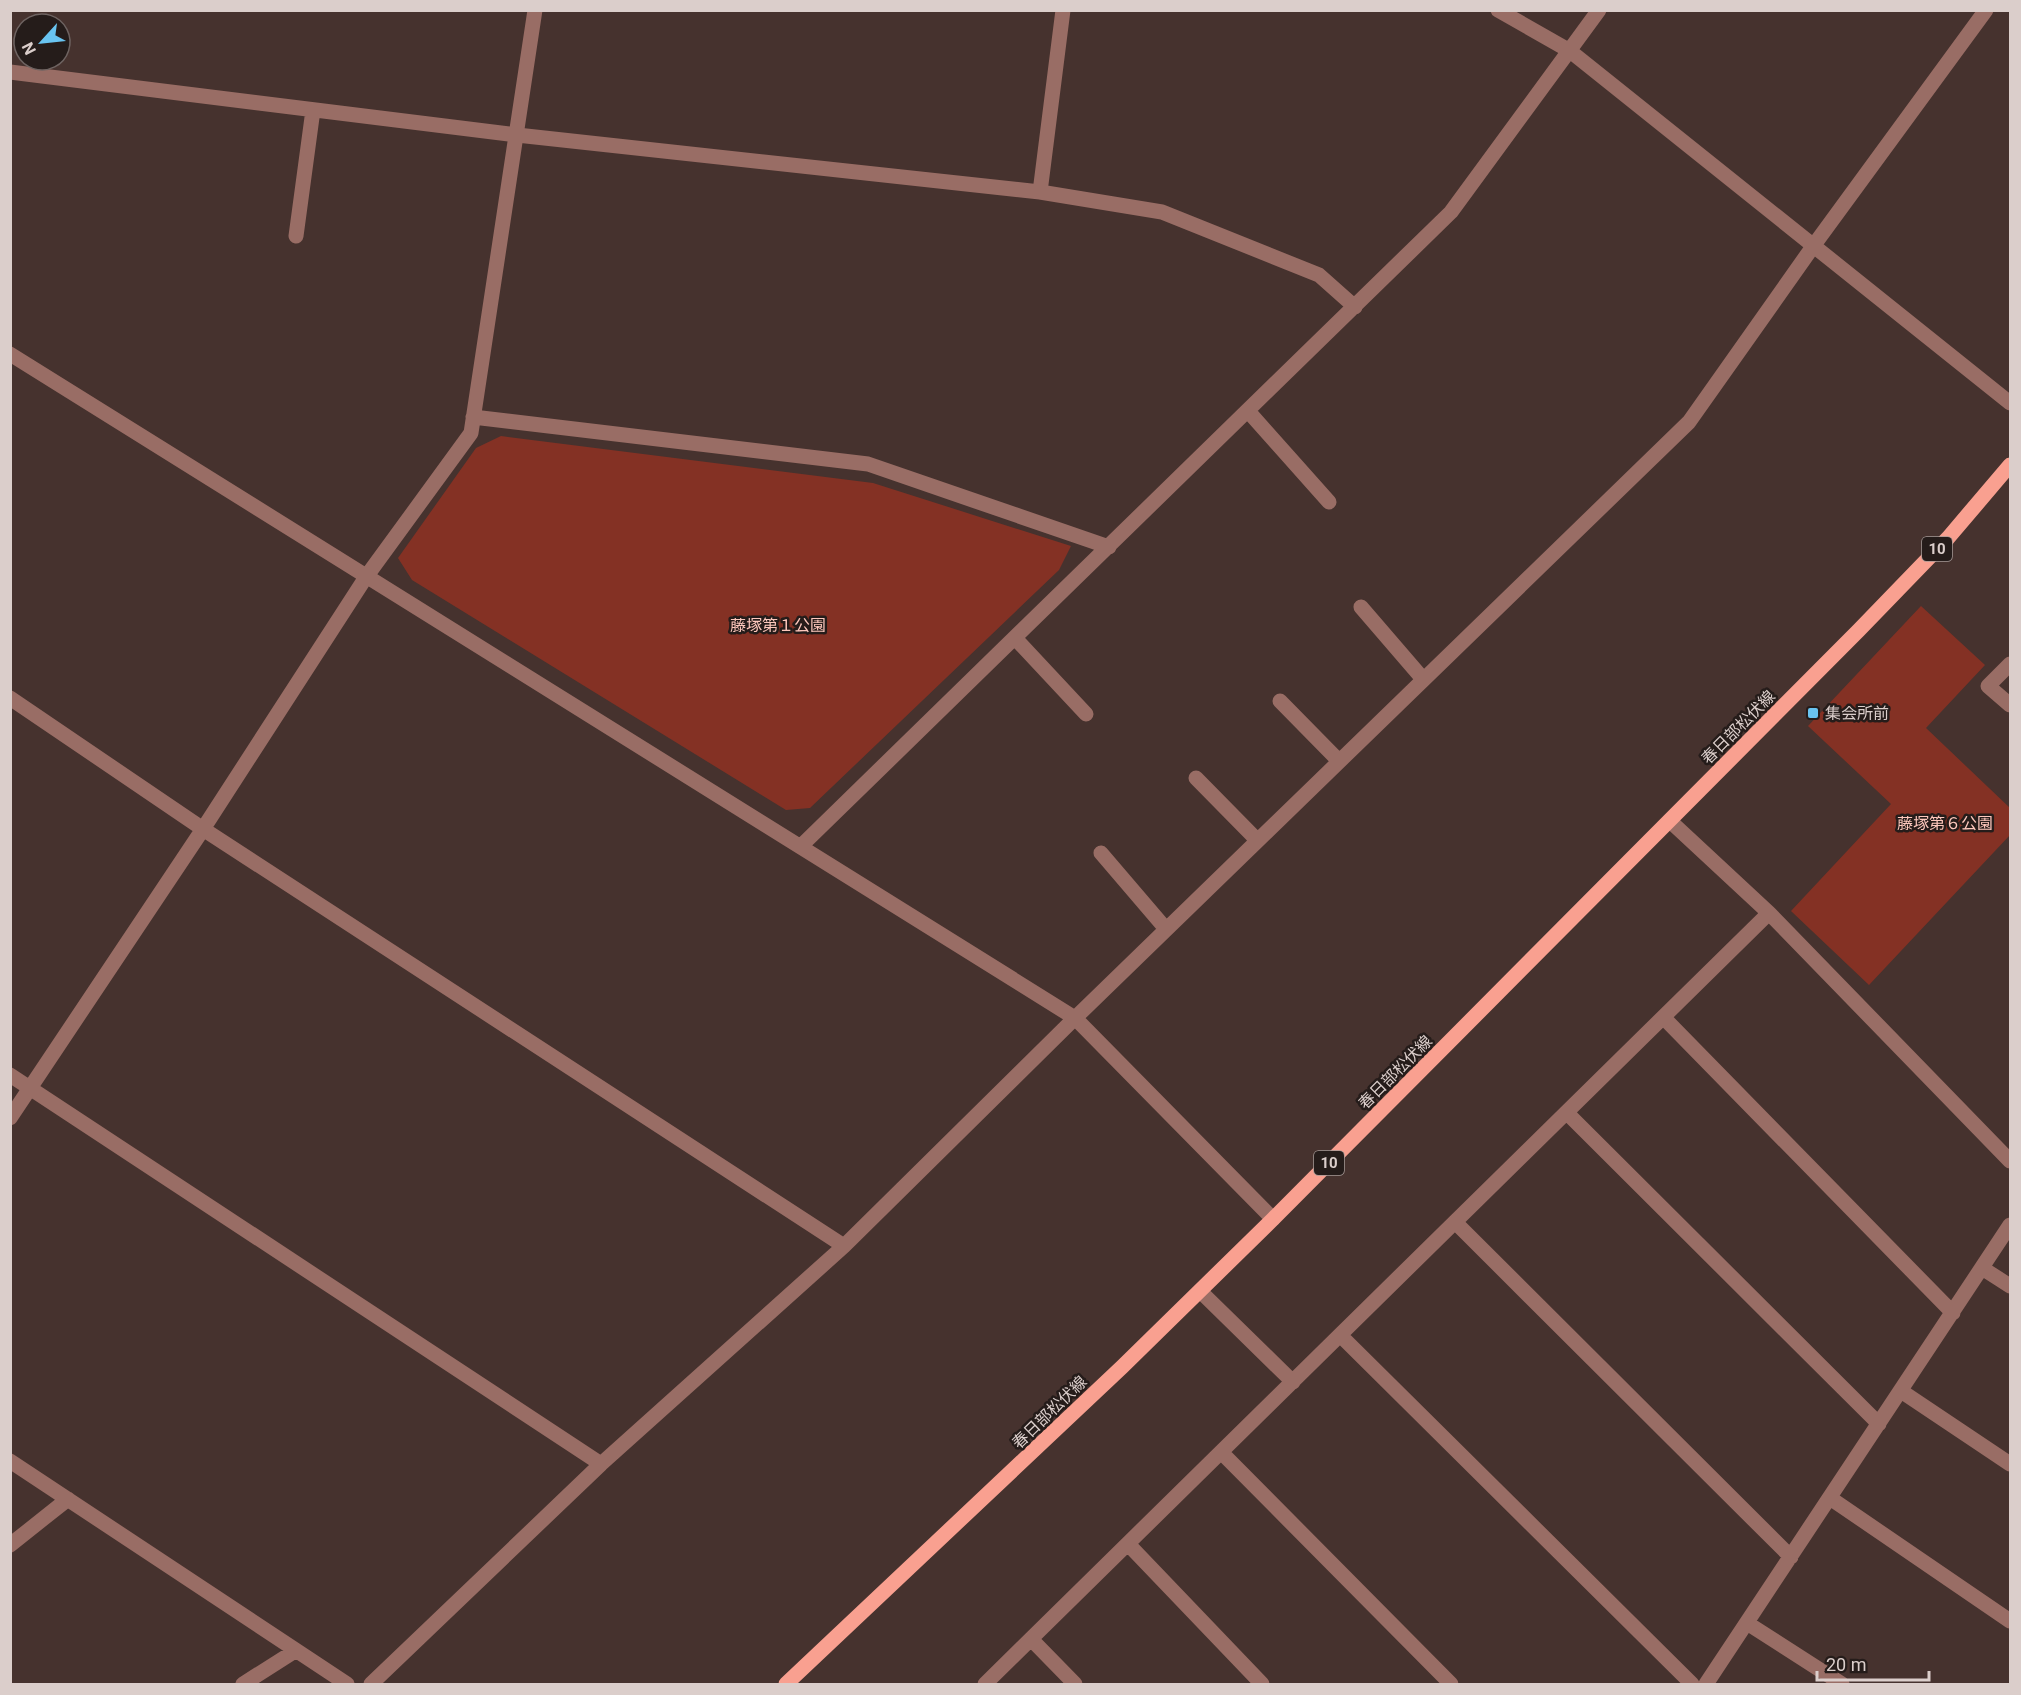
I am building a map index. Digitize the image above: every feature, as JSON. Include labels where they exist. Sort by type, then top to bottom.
[{"type":"main road","name":"春日部松伏線","points":[[786,1684],[950,1531],[1273,1219],[1948,538],[2010,465]]},
{"type":"street","points":[[10,1118],[203,828],[366,577],[471,433],[535,10]]},
{"type":"street","points":[[1040,192],[1063,10]]},
{"type":"street","points":[[1498,10],[1570,51],[2010,403]]},
{"type":"street","points":[[801,846],[1451,212],[1599,10]]},
{"type":"street","points":[[371,1684],[601,1464],[844,1246],[1166,928],[1689,422],[1814,245],[1986,10]]},
{"type":"street","points":[[10,72],[517,135],[1040,192],[1162,212],[1319,275],[1355,307]]},
{"type":"street","points":[[296,236],[313,110]]},
{"type":"street","points":[[10,354],[1074,1018],[1273,1219]]},
{"type":"street","points":[[1248,411],[1329,502]]},
{"type":"street","points":[[473,417],[868,464],[1109,547]]},
{"type":"street","points":[[1361,607],[1424,679]]},
{"type":"street","points":[[1015,638],[1086,714]]},
{"type":"street","points":[[2010,664],[1988,686],[2010,705]]},
{"type":"street","points":[[10,698],[203,828],[844,1246]]},
{"type":"street","points":[[1280,701],[1338,761]]},
{"type":"street","points":[[1196,778],[1257,840]]},
{"type":"street","points":[[1670,821],[1769,913],[2010,1161]]},
{"type":"street","points":[[1101,853],[1166,928]]},
{"type":"street","points":[[985,1684],[1769,913]]},
{"type":"street","points":[[1664,1018],[1953,1313]]},
{"type":"street","points":[[10,1075],[601,1464]]},
{"type":"street","points":[[1567,1113],[1879,1424]]},
{"type":"street","points":[[1455,1222],[1791,1557]]},
{"type":"street","points":[[1706,1684],[2010,1225]]},
{"type":"street","points":[[1982,1268],[2010,1286]]},
{"type":"street","points":[[1200,1291],[1293,1382]]},
{"type":"street","points":[[1340,1335],[1692,1684]]},
{"type":"street","points":[[1901,1391],[2010,1464]]},
{"type":"street","points":[[1221,1452],[1452,1684]]},
{"type":"street","points":[[10,1461],[347,1684]]},
{"type":"street","points":[[1830,1498],[2010,1621]]},
{"type":"street","points":[[10,1545],[68,1499]]},
{"type":"street","points":[[1128,1544],[1263,1684]]},
{"type":"street","points":[[1747,1623],[1842,1684]]},
{"type":"street","points":[[1031,1639],[1075,1684]]},
{"type":"street","points":[[243,1684],[295,1651]]},
{"type":"green space","name":"藤塚第１公園","points":[[501,436],[873,483],[1071,546],[1059,570],[810,808],[786,810],[412,580],[398,558],[476,448]]},
{"type":"green space","name":"藤塚第６公園","points":[[1921,606],[1985,665],[1926,728],[2010,808],[2010,835],[1869,985],[1791,911],[1891,804],[1808,726]]},
{"type":"place","name":"集会所前","points":[[1813,713]]}]
